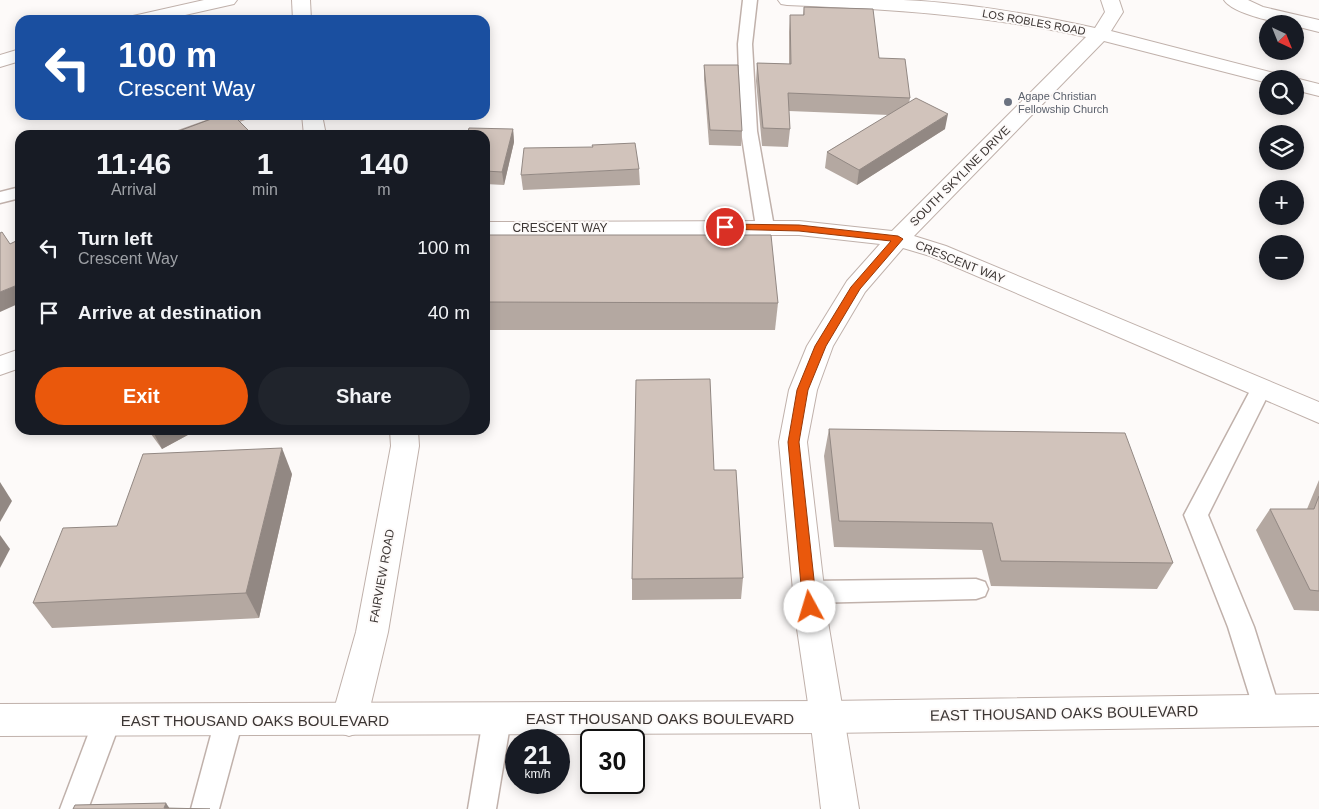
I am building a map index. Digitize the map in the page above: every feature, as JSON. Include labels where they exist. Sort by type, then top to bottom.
[{"type":"street","points":[[161,15],[228,0]]},
{"type":"street","points":[[301,0],[302,15]]},
{"type":"street","name":"LOS ROBLES ROAD","points":[[787,0],[880,4],[1005,16],[1100,34],[1259,75]]},
{"type":"street","name":"SOUTH SKYLINE DRIVE","points":[[840,809],[809,592],[794,442],[803,390],[820,346],[856,287],[898,239],[1100,34],[1114,12],[1110,0]]},
{"type":"street","points":[[1233,0],[1257,11],[1319,26]]},
{"type":"street","points":[[0,61],[15,56]]},
{"type":"street","points":[[1304,86],[1319,90]]},
{"type":"street","name":"CRESCENT WAY","points":[[490,229],[765,227],[854,232],[898,239],[938,251],[1319,413]]},
{"type":"street","points":[[0,366],[15,360]]},
{"type":"street","name":"FAIRVIEW ROAD","points":[[349,720],[372,632],[405,446],[404,435]]},
{"type":"street","name":"EAST THOUSAND OAKS BOULEVARD","points":[[0,720],[827,717],[1319,710]]},
{"type":"lane","points":[[750,0],[745,44],[749,131],[765,227]]},
{"type":"lane","points":[[197,130],[226,120]]},
{"type":"lane","points":[[0,198],[15,194]]},
{"type":"lane","points":[[1261,389],[1196,515],[1241,626],[1267,710]]},
{"type":"lane","points":[[809,592],[976,590]]},
{"type":"lane","points":[[482,809],[497,719]]},
{"type":"lane","points":[[74,809],[107,720]]},
{"type":"lane","points":[[205,809],[229,720]]},
{"type":"building","points":[[804,7],[873,9],[879,58],[905,59],[910,98],[788,93],[790,129],[763,128],[757,63],[791,64],[790,15],[804,15]]},
{"type":"building","points":[[704,65],[738,65],[742,131],[710,130]]},
{"type":"building","points":[[916,98],[948,114],[859,170],[827,152]]},
{"type":"building","points":[[208,120],[238,120],[248,130],[182,130]]},
{"type":"building","points":[[469,128],[513,129],[502,172],[490,171],[490,130],[468,130]]},
{"type":"building","points":[[635,143],[639,169],[521,175],[524,148],[593,147],[592,145]]},
{"type":"building","points":[[2,232],[10,244],[15,242],[15,286],[0,292],[0,233]]},
{"type":"building","points":[[490,235],[771,235],[778,303],[490,302]]},
{"type":"building","points":[[710,379],[714,470],[736,470],[743,578],[632,579],[636,380]]},
{"type":"building","points":[[829,429],[1125,433],[1173,563],[1001,561],[992,523],[839,521]]},
{"type":"building","points":[[282,448],[246,593],[33,603],[63,528],[117,526],[143,454]]},
{"type":"building","points":[[1319,496],[1319,591],[1310,590],[1270,509],[1314,509]]},
{"type":"building","points":[[166,803],[164,808],[210,809],[73,809],[75,805]]},
{"type":"place","name":"Agape Christian Fellowship Church","points":[[1008,102]]},
{"type":"route","points":[[725,227],[799,228],[854,232],[898,239],[856,287],[820,346],[803,390],[794,442],[810,607]]}]
